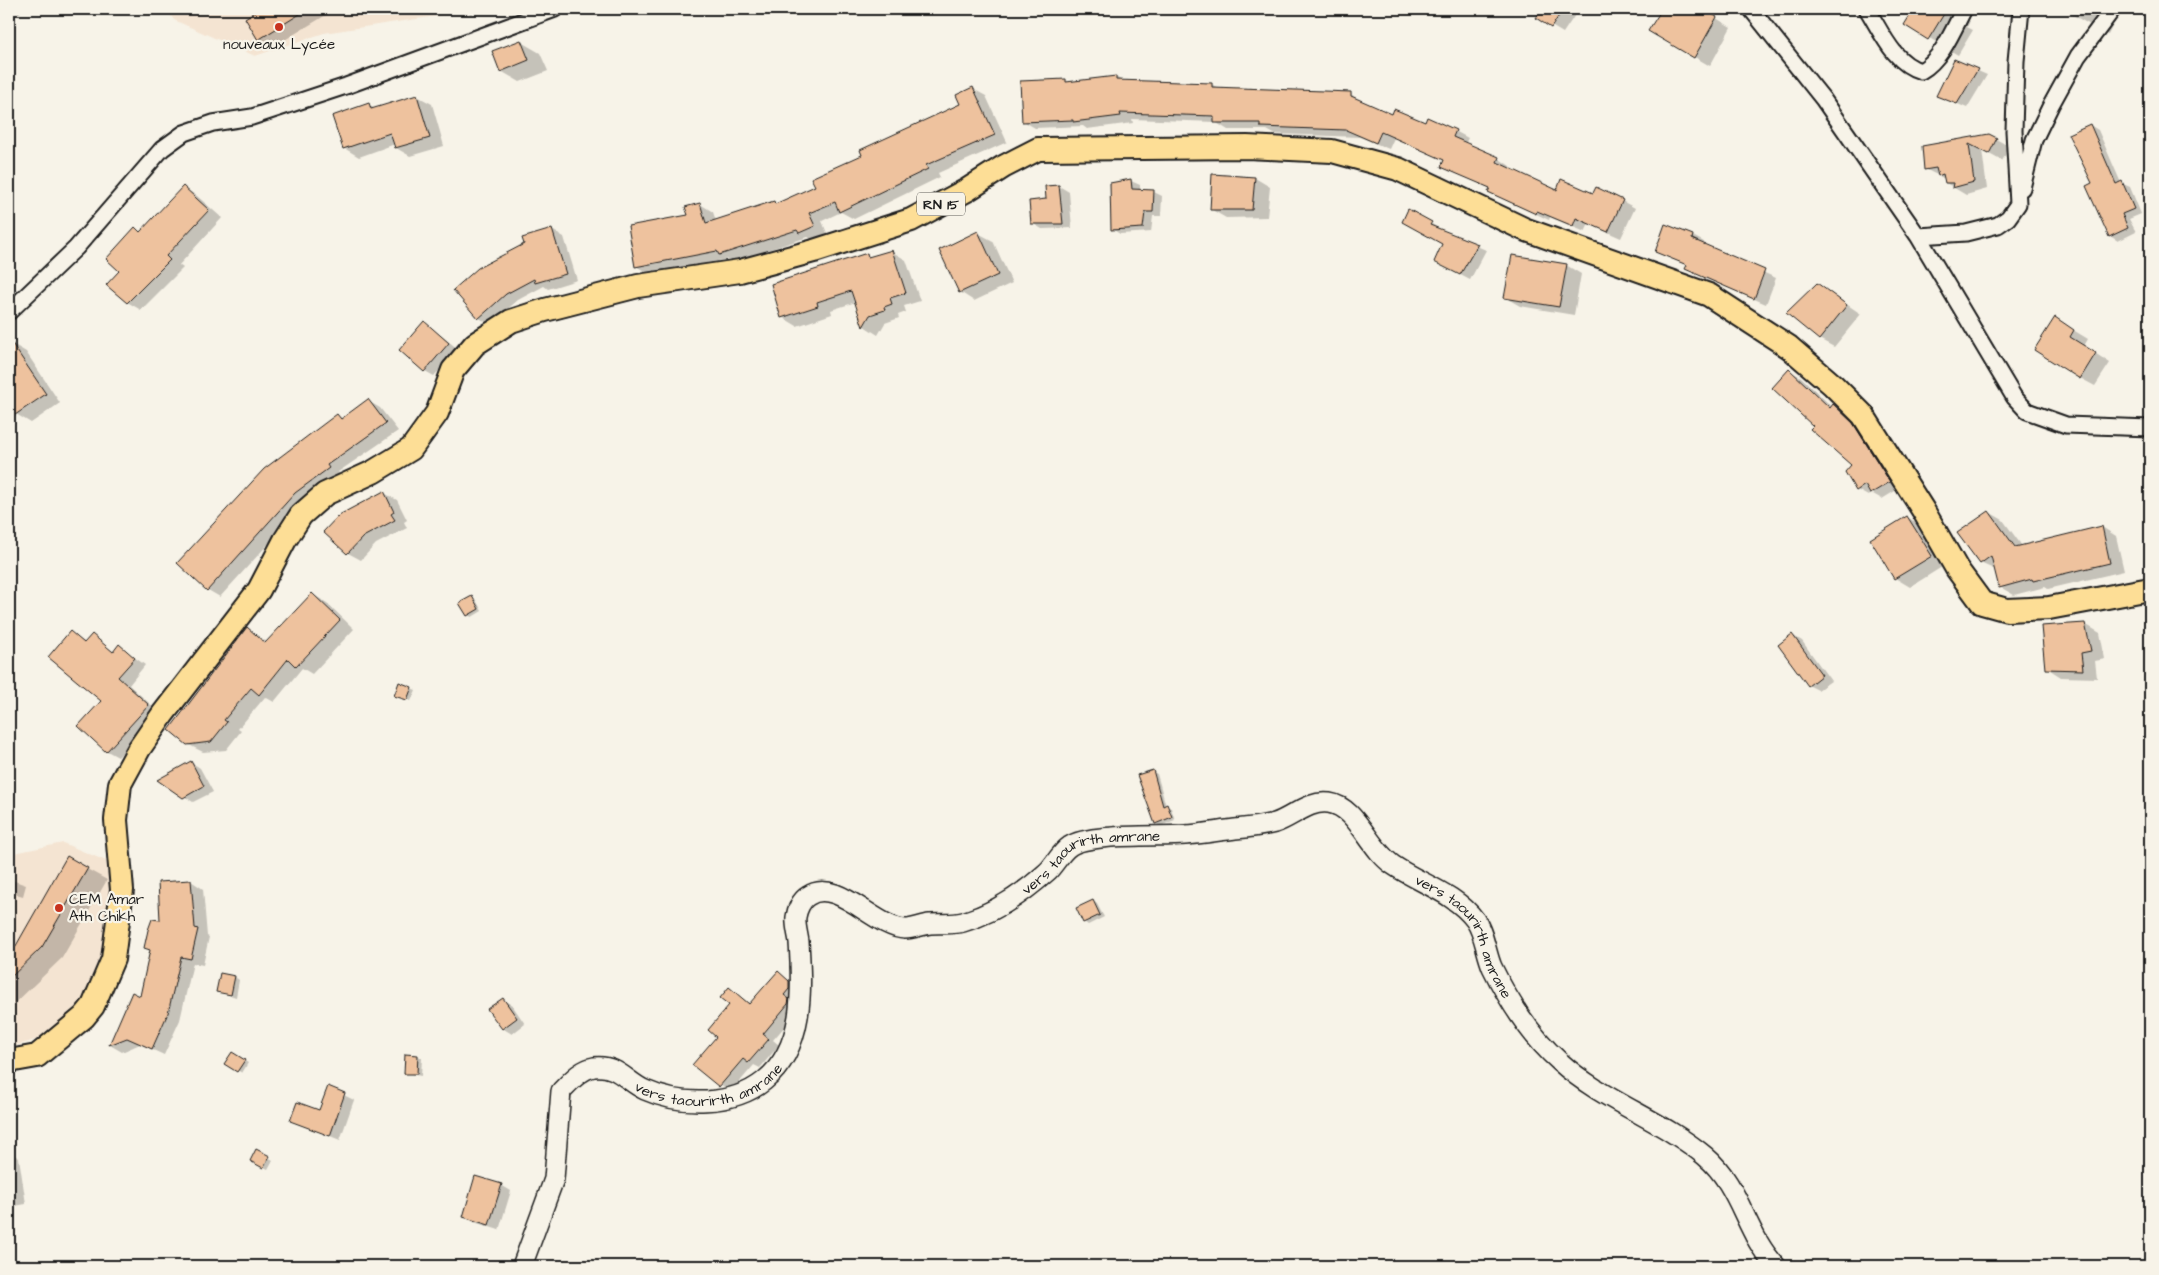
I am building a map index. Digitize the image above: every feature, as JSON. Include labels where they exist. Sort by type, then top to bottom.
[{"type":"main road","name":"RN 15","points":[[9,1061],[37,1056],[84,1017],[93,1006],[113,959],[122,890],[116,820],[120,784],[139,749],[163,714],[259,590],[285,540],[301,515],[325,494],[373,472],[411,449],[437,413],[453,370],[475,344],[511,321],[545,310],[638,286],[740,271],[814,251],[911,220],[1038,149],[1247,147],[1332,151],[1398,169],[1524,229],[1709,295],[1789,347],[1833,385],[1863,415],[1923,510],[1957,569],[1982,603],[2008,610],[2049,608],[2150,589]]},
{"type":"street","points":[[9,312],[76,248],[162,149],[184,133],[212,123],[252,117],[346,86],[555,9]]},
{"type":"street","points":[[1751,9],[1823,99],[1918,236],[2014,397],[2027,411],[2066,425],[2150,428]]},
{"type":"street","points":[[1867,9],[1900,59],[1909,68],[1921,71],[1930,66],[1938,55],[1964,9]]},
{"type":"street","points":[[2018,204],[2014,131],[2016,61],[2021,9]]},
{"type":"street","points":[[1918,236],[1966,233],[1998,225],[2008,218],[2018,204],[2034,140],[2051,105],[2078,56],[2113,9]]},
{"type":"street","name":"vers taourirth amrane","points":[[522,1266],[554,1179],[561,1091],[576,1077],[592,1067],[612,1068],[641,1089],[660,1096],[714,1100],[740,1096],[764,1081],[779,1066],[794,1036],[798,1016],[802,992],[796,918],[802,902],[810,894],[821,891],[833,893],[885,924],[906,929],[934,924],[960,923],[1013,899],[1051,868],[1069,846],[1086,840],[1186,835],[1244,828],[1280,822],[1300,809],[1325,802],[1344,808],[1376,852],[1392,864],[1440,891],[1477,922],[1484,949],[1508,996],[1528,1026],[1558,1061],[1587,1082],[1704,1154],[1723,1173],[1737,1196],[1756,1240],[1776,1266]]},
{"type":"shaded area","name":"nouveaux Lycée","points":[[166,9],[483,9],[324,33],[255,56],[174,20]]},
{"type":"shaded area","name":"CEM Amar Ath Chikh","points":[[63,843],[111,863],[107,947],[96,985],[69,1021],[38,1039],[9,1048],[9,854]]},
{"type":"building","points":[[259,9],[308,9],[258,40],[245,18]]},
{"type":"building","points":[[1542,9],[1551,9],[1560,14],[1551,28],[1536,18]]},
{"type":"building","points":[[1662,9],[1703,9],[1717,17],[1694,58],[1648,31]]},
{"type":"building","points":[[1914,9],[1947,9],[1928,40],[1904,25]]},
{"type":"building","points":[[521,40],[529,60],[500,72],[492,51]]},
{"type":"building","points":[[1954,59],[1978,69],[1957,104],[1936,96]]},
{"type":"building","points":[[1116,76],[1116,80],[1212,83],[1212,87],[1351,92],[1351,96],[1392,114],[1394,109],[1425,122],[1427,117],[1456,130],[1453,137],[1499,157],[1497,162],[1557,190],[1561,179],[1593,193],[1596,187],[1623,200],[1608,232],[1576,218],[1573,226],[1537,211],[1536,214],[1488,192],[1490,188],[1441,167],[1444,160],[1381,132],[1376,143],[1346,130],[1260,127],[1260,123],[1214,123],[1214,116],[1120,113],[1121,116],[1073,122],[1073,120],[1022,122],[1020,81],[1066,79],[1066,82]]},
{"type":"building","points":[[973,87],[995,135],[926,165],[928,169],[839,212],[835,202],[809,213],[815,226],[799,233],[797,230],[719,255],[717,251],[635,267],[628,226],[688,215],[685,207],[700,203],[706,223],[774,201],[775,204],[815,186],[811,178],[862,155],[860,150],[960,104],[956,95]]},
{"type":"building","points":[[417,95],[430,138],[395,148],[390,133],[343,149],[332,116],[369,103],[371,109]]},
{"type":"building","points":[[2090,124],[2116,184],[2122,181],[2134,209],[2122,214],[2128,228],[2109,237],[2086,186],[2092,183],[2068,134]]},
{"type":"building","points":[[1989,134],[1997,138],[1989,154],[1969,144],[1974,182],[1952,188],[1953,183],[1945,183],[1943,174],[1938,176],[1936,168],[1924,170],[1922,146]]},
{"type":"building","points":[[1212,174],[1255,177],[1252,210],[1210,210]]},
{"type":"building","points":[[1131,179],[1132,189],[1154,190],[1153,212],[1145,212],[1143,228],[1111,230],[1110,183]]},
{"type":"building","points":[[1059,185],[1063,224],[1031,224],[1029,201],[1046,199],[1045,186]]},
{"type":"building","points":[[183,186],[209,210],[166,256],[170,260],[127,303],[106,285],[119,271],[106,259],[135,227],[140,232]]},
{"type":"building","points":[[1408,209],[1432,222],[1430,225],[1478,244],[1460,275],[1434,262],[1442,244],[1402,222]]},
{"type":"building","points":[[1665,224],[1693,235],[1692,239],[1765,270],[1754,299],[1685,269],[1687,265],[1655,252]]},
{"type":"building","points":[[552,229],[566,274],[535,283],[534,279],[506,294],[478,319],[453,290],[478,268],[524,244],[522,238]]},
{"type":"building","points":[[978,231],[998,275],[959,293],[939,250]]},
{"type":"building","points":[[892,250],[906,293],[890,298],[892,304],[884,307],[885,310],[870,315],[863,327],[851,291],[817,302],[818,306],[781,318],[771,284],[867,253],[868,257]]},
{"type":"building","points":[[1512,255],[1567,264],[1559,307],[1504,298]]},
{"type":"building","points":[[1817,283],[1847,305],[1819,340],[1786,313]]},
{"type":"building","points":[[2055,317],[2074,330],[2070,337],[2096,353],[2080,379],[2034,350]]},
{"type":"building","points":[[424,321],[449,343],[424,372],[399,350]]},
{"type":"building","points":[[9,339],[46,394],[15,415],[9,406]]},
{"type":"building","points":[[1789,369],[1830,408],[1833,404],[1853,423],[1890,482],[1870,494],[1865,485],[1856,491],[1845,472],[1851,465],[1810,429],[1813,426],[1772,388]]},
{"type":"building","points":[[368,399],[386,423],[327,465],[329,468],[295,493],[207,591],[177,563],[264,469],[337,414],[341,419]]},
{"type":"building","points":[[384,491],[394,512],[391,514],[395,520],[363,537],[347,554],[323,532],[339,515]]},
{"type":"building","points":[[1989,511],[2015,547],[2102,526],[2110,563],[2033,581],[2032,579],[1999,588],[1991,556],[1980,564],[1957,533]]},
{"type":"building","points":[[1907,516],[1932,556],[1894,579],[1870,539]]},
{"type":"building","points":[[312,593],[340,620],[296,667],[288,659],[259,695],[251,688],[224,720],[227,722],[211,742],[187,745],[169,730],[247,627],[265,643]]},
{"type":"building","points":[[472,596],[479,609],[467,616],[459,603]]},
{"type":"building","points":[[2085,623],[2091,651],[2081,653],[2083,670],[2045,669],[2041,626]]},
{"type":"building","points":[[70,631],[84,643],[92,634],[113,652],[119,644],[135,658],[118,677],[149,705],[106,752],[78,726],[101,701],[48,657]]},
{"type":"building","points":[[1792,634],[1822,675],[1808,686],[1778,645]]},
{"type":"building","points":[[399,682],[412,687],[407,700],[394,696]]},
{"type":"building","points":[[191,761],[204,786],[183,798],[157,780]]},
{"type":"building","points":[[1153,770],[1163,806],[1167,804],[1172,817],[1155,824],[1137,775]]},
{"type":"building","points":[[67,856],[88,868],[42,947],[9,979],[9,958]]},
{"type":"building","points":[[191,880],[195,928],[198,929],[191,959],[181,957],[168,1013],[152,1049],[127,1038],[109,1045],[132,992],[140,996],[150,950],[144,948],[148,930],[152,919],[160,920],[158,882]]},
{"type":"building","points":[[1093,900],[1100,915],[1083,923],[1076,908]]},
{"type":"building","points":[[778,971],[789,981],[789,989],[784,995],[789,999],[788,1004],[763,1034],[769,1039],[748,1063],[743,1059],[719,1087],[692,1065],[716,1037],[708,1030],[729,1005],[720,998],[729,987],[749,1004]]},
{"type":"building","points":[[220,973],[235,976],[231,995],[216,992]]},
{"type":"building","points":[[503,998],[517,1018],[502,1029],[487,1009]]},
{"type":"building","points":[[232,1052],[245,1060],[237,1072],[224,1064]]},
{"type":"building","points":[[405,1054],[418,1055],[417,1074],[404,1074]]},
{"type":"building","points":[[328,1086],[345,1093],[330,1136],[290,1121],[297,1102],[319,1110]]},
{"type":"building","points":[[256,1149],[270,1156],[263,1168],[250,1161]]},
{"type":"building","points":[[475,1176],[502,1184],[489,1225],[463,1217]]},
{"type":"place","name":"nouveaux Lycée","points":[[279,27]]},
{"type":"place","name":"CEM Amar Ath Chikh","points":[[59,908]]}]
